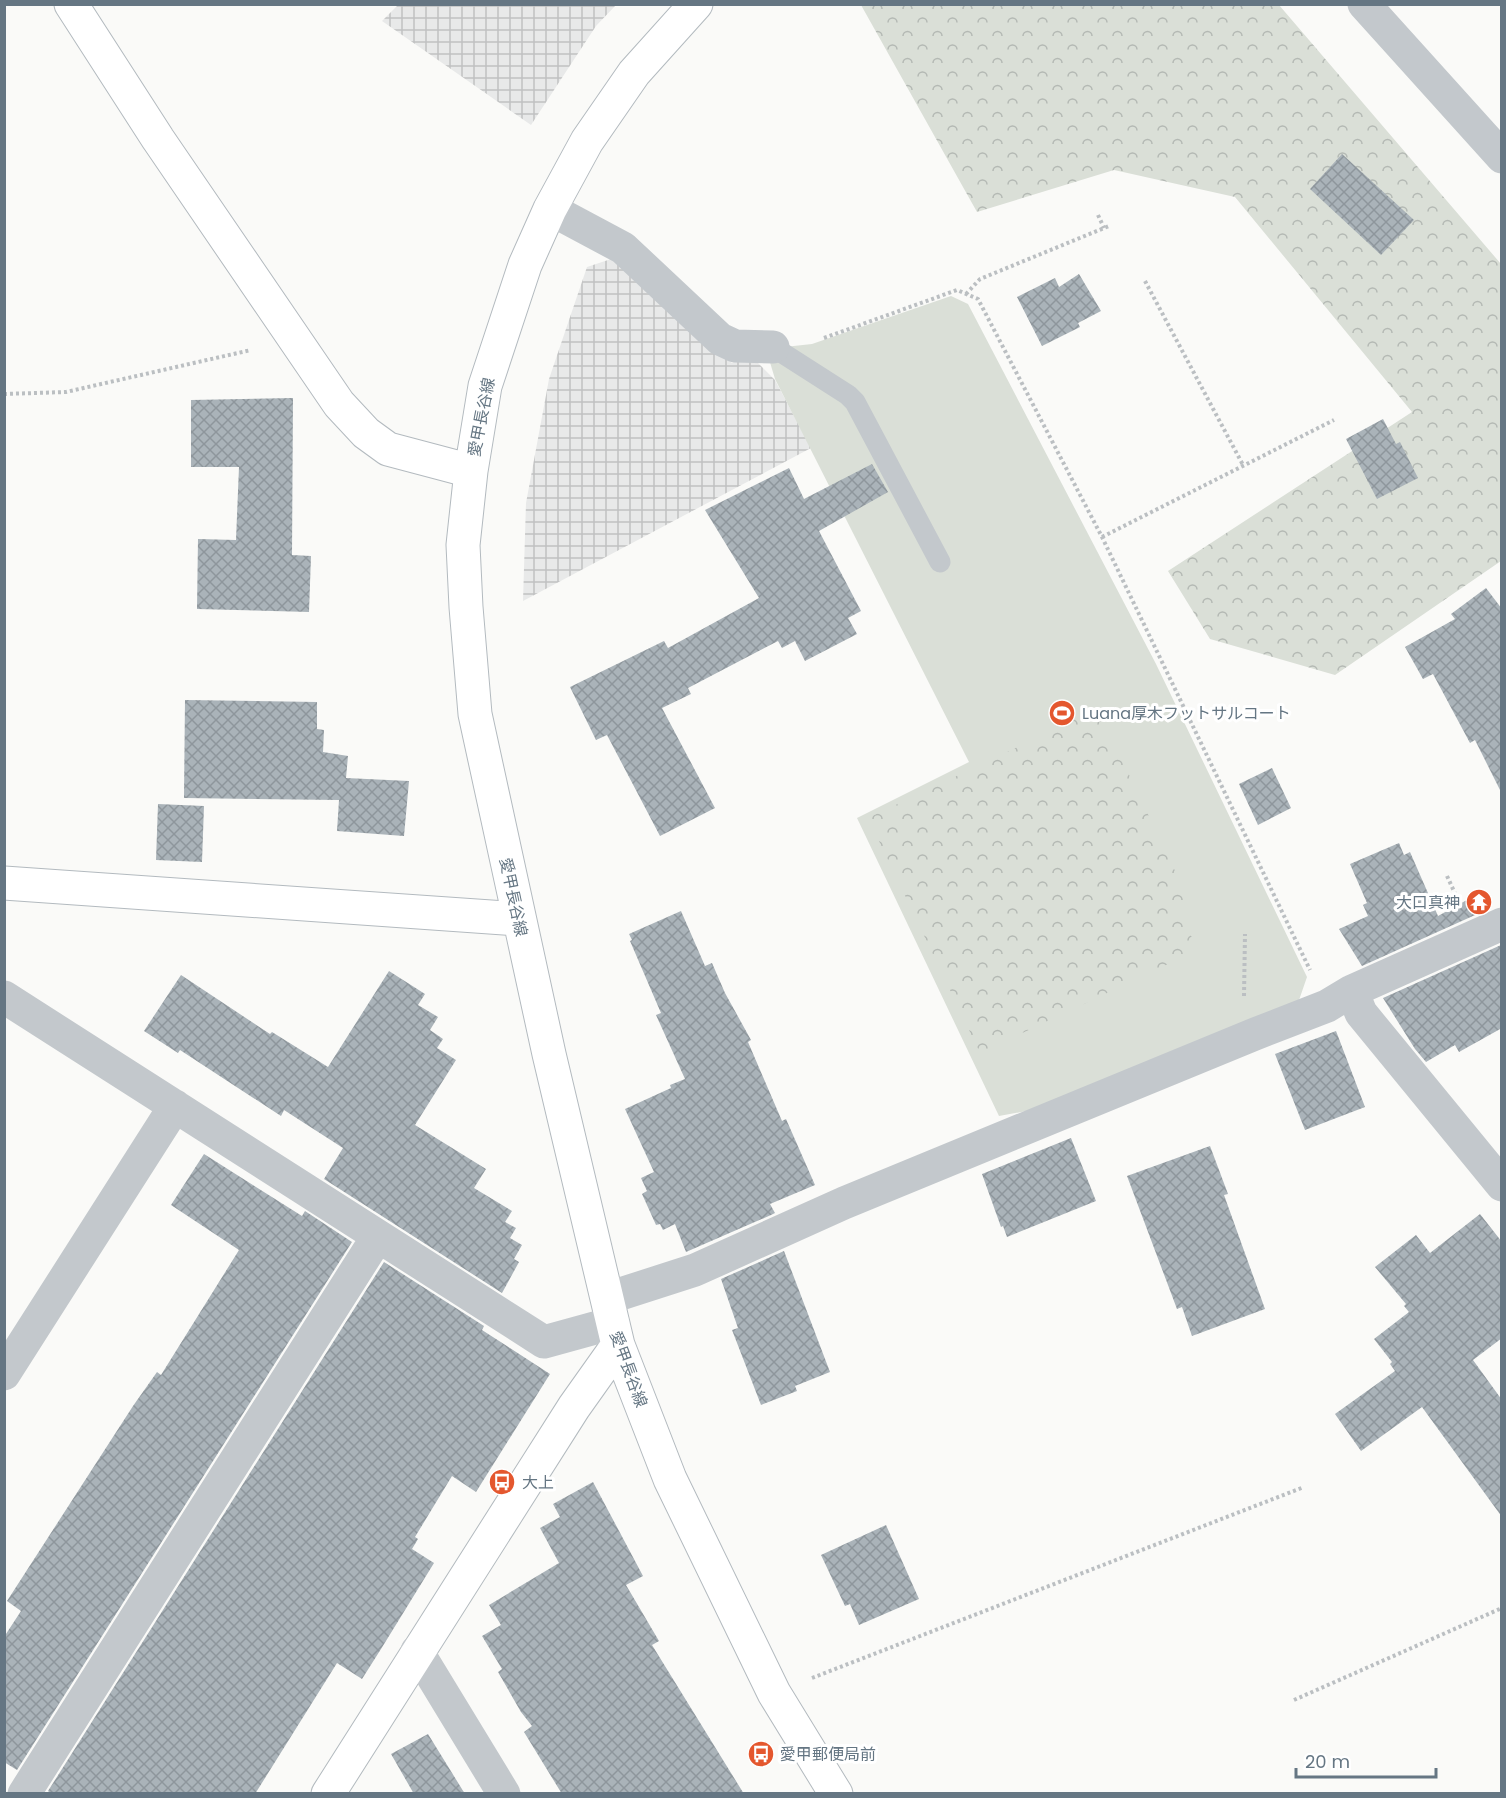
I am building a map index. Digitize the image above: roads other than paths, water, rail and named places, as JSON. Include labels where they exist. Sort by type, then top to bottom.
[{"type":"street","points":[[72,4],[158,139],[339,404],[366,432],[388,450],[471,471]]},
{"type":"street","name":"愛甲長谷線","points":[[696,4],[634,73],[587,141],[550,209],[525,265],[485,386],[471,471],[463,545],[475,714],[549,1054],[613,1322],[670,1479],[774,1693],[836,1794]]},
{"type":"street","points":[[1364,4],[1502,157]]},
{"type":"street","points":[[550,209],[623,248],[720,339],[735,346],[773,347]]},
{"type":"street","points":[[4,883],[519,919]]},
{"type":"street","points":[[4,997],[544,1341],[613,1322],[695,1270],[844,1203],[1340,999],[1502,924]]},
{"type":"street","points":[[1340,999],[1361,1013],[1502,1185]]},
{"type":"street","points":[[4,1374],[175,1106]]},
{"type":"street","points":[[24,1794],[378,1236]]},
{"type":"street","points":[[328,1794],[574,1407],[613,1322]]},
{"type":"street","points":[[417,1651],[504,1794]]},
{"type":"lane","points":[[773,347],[848,394],[855,402],[940,561]]},
{"type":"place","name":"Luana厚木フットサルコート","points":[[1062,713]]},
{"type":"place","name":"大口真神","points":[[1479,902]]},
{"type":"place","name":"大上","points":[[502,1482]]},
{"type":"place","name":"愛甲郵便局前","points":[[761,1754]]}]
